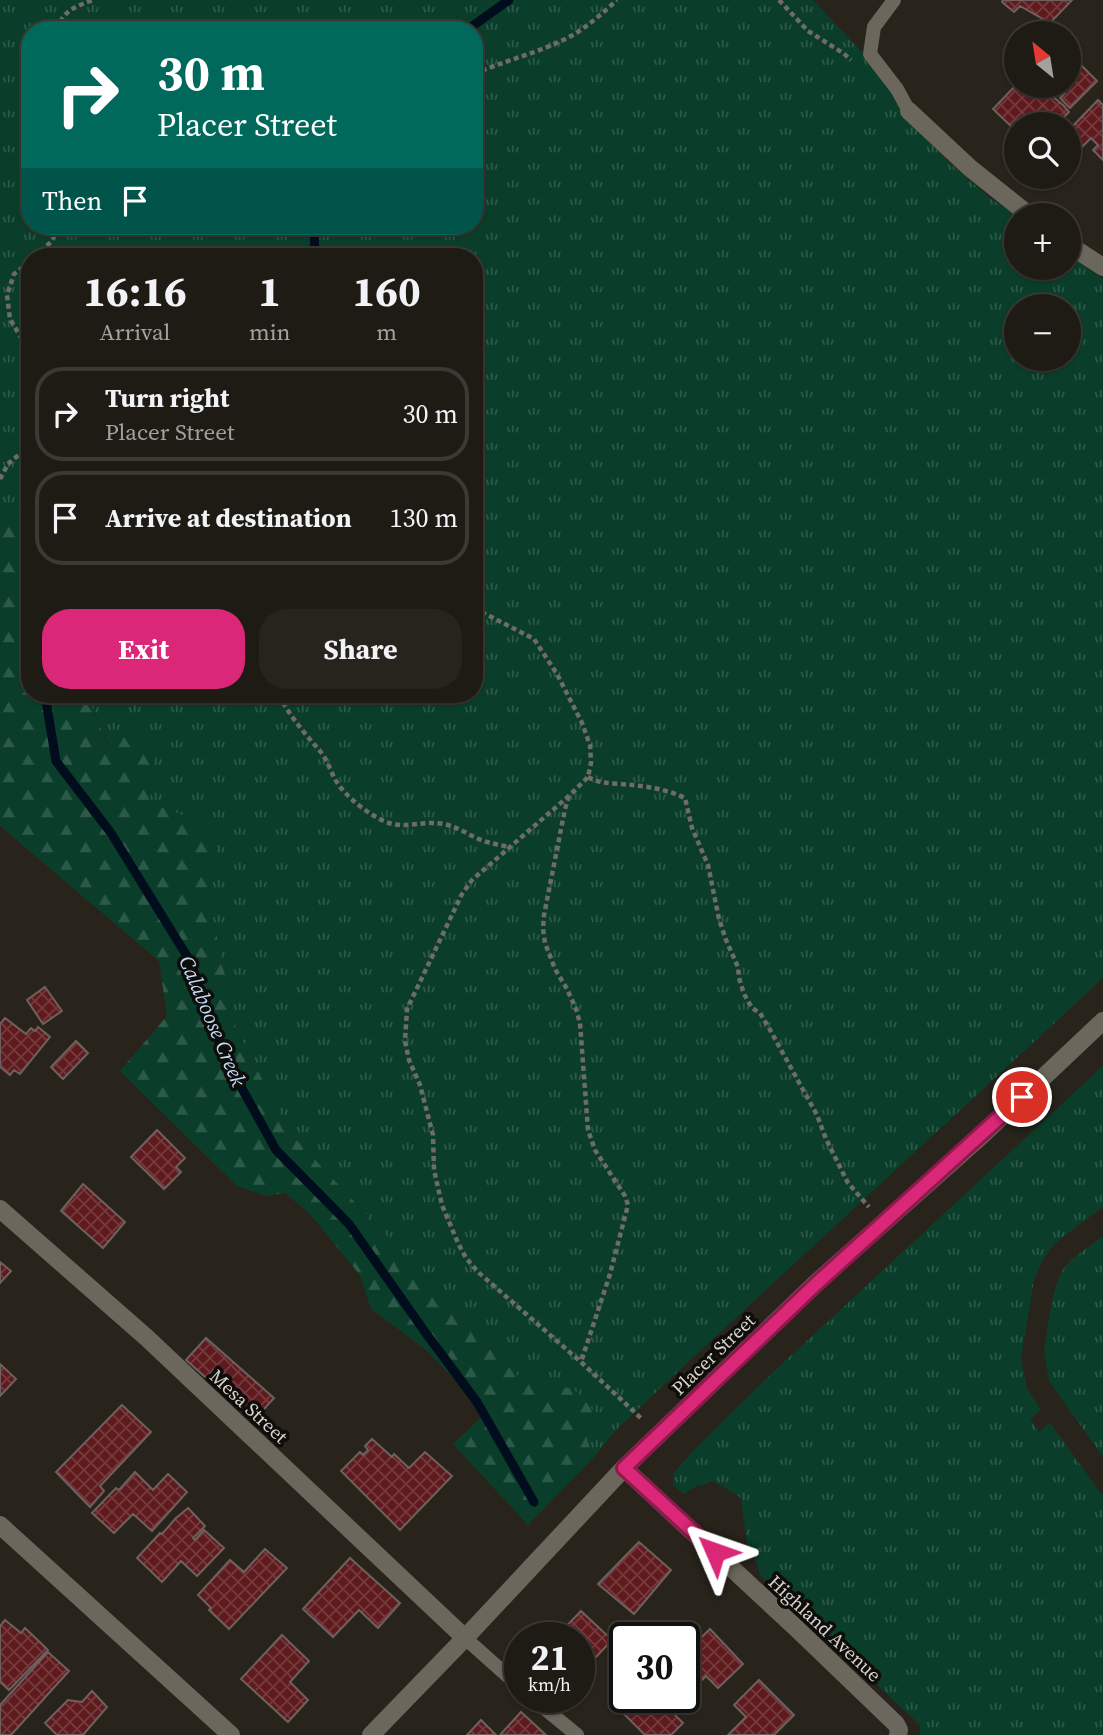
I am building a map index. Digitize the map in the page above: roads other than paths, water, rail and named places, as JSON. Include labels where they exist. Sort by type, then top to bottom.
[{"type":"street","points":[[909,111],[970,168],[1014,203]]},
{"type":"street","points":[[1081,253],[1103,267]]},
{"type":"street","name":"Placer Street","points":[[371,1735],[624,1468],[816,1284],[981,1136],[1103,1021]]},
{"type":"street","name":"Mesa Street","points":[[0,1209],[147,1338],[465,1638]]},
{"type":"street","name":"Highland Avenue","points":[[624,1468],[896,1724],[898,1735]]},
{"type":"street","points":[[0,1525],[231,1735]]},
{"type":"lane","points":[[894,0],[874,27],[870,54],[897,89],[909,111]]},
{"type":"lane","points":[[465,1638],[504,1673]]},
{"type":"lane","points":[[550,1713],[577,1735]]},
{"type":"waterway","name":"Calaboose Creek","points":[[480,21],[509,0]]},
{"type":"waterway","name":"Calaboose Creek","points":[[314,248],[315,235]]},
{"type":"waterway","name":"Calaboose Creek","points":[[46,703],[56,761],[111,833],[190,961],[224,1056],[276,1150],[349,1224],[477,1402],[534,1502]]}]
